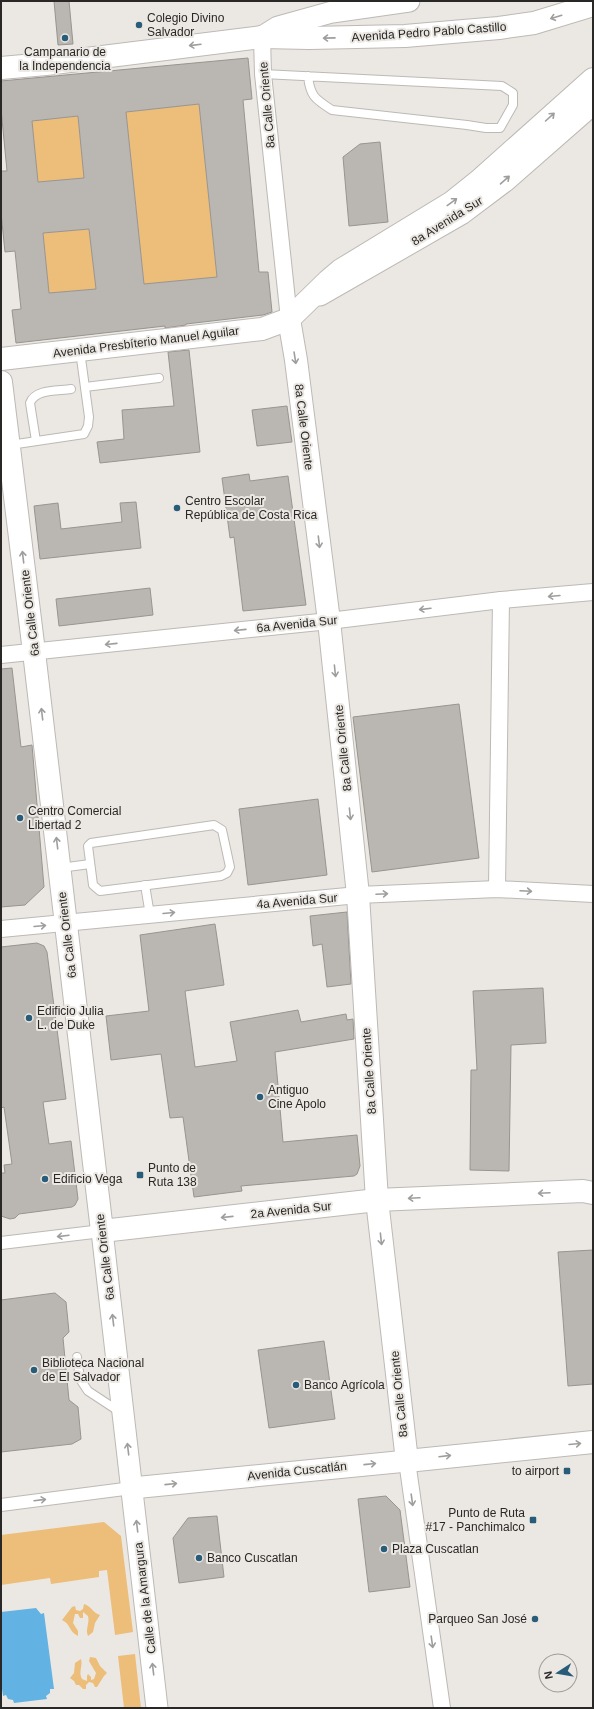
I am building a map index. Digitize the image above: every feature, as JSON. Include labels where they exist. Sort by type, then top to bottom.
[{"type":"main road","name":"Avenida Pedro Pablo Castillo","points":[[1,68],[46,64],[262,37],[281,36],[309,38],[405,36],[499,28],[534,23],[593,5]]},
{"type":"main road","points":[[289,319],[341,270],[451,203],[481,179],[593,79]]},
{"type":"main road","name":"Avenida Presbíterio Manuel Aguilar","points":[[1,359],[262,329],[289,319]]},
{"type":"main road","name":"8a Calle Oriente","points":[[289,319],[296,360],[329,621],[358,895],[377,1200],[407,1461]]},
{"type":"main road","name":"6a Calle Oriente","points":[[1,382],[102,1231]]},
{"type":"main road","name":"2a Avenida Sur","points":[[102,1231],[377,1200],[590,1190]]},
{"type":"main road","name":"Avenida Cuscatlán","points":[[407,1461],[593,1442]]},
{"type":"street","name":"Avenida Pedro Pablo Castillo","points":[[262,37],[278,27],[331,6],[409,1]]},
{"type":"street","name":"8a Calle Oriente","points":[[262,37],[263,74],[289,319]]},
{"type":"street","name":"8a Avenida Sur","points":[[306,304],[461,214],[488,195],[593,104]]},
{"type":"street","name":"6a Avenida Sur","points":[[1,655],[329,621],[501,600],[593,592]]},
{"type":"street","points":[[497,889],[501,600]]},
{"type":"street","name":"4a Avenida Sur","points":[[1,929],[358,895],[497,889],[593,894]]},
{"type":"street","name":"2a Avenida Sur","points":[[1,1243],[102,1231]]},
{"type":"street","name":"6a Calle Oriente","points":[[102,1231],[132,1488]]},
{"type":"street","points":[[407,1461],[442,1708]]},
{"type":"street","name":"Avenida Cuscatlán","points":[[1,1505],[132,1488],[407,1461]]},
{"type":"street","name":"Calle de la Amargura","points":[[132,1488],[157,1708]]},
{"type":"lane","points":[[263,74],[308,76],[502,86],[514,93],[513,106],[500,128],[486,128],[332,110],[318,101],[310,90],[308,76]]},
{"type":"lane","points":[[9,445],[84,434],[88,426],[89,417],[80,349]]},
{"type":"lane","points":[[85,387],[159,378]]},
{"type":"lane","points":[[36,441],[30,403],[32,397],[37,393],[70,389]]},
{"type":"lane","points":[[214,825],[222,830],[230,867],[227,873],[221,876],[145,885],[100,890],[93,885],[88,846],[96,841],[214,825]]},
{"type":"lane","points":[[60,868],[90,864]]},
{"type":"lane","points":[[145,885],[150,915]]},
{"type":"lane","points":[[77,1357],[80,1379],[88,1391],[123,1414]]},
{"type":"shaded area","points":[[199,104],[217,277],[144,284],[126,112]]},
{"type":"shaded area","points":[[78,116],[84,178],[38,182],[32,121]]},
{"type":"shaded area","points":[[89,229],[96,289],[49,293],[43,233]]},
{"type":"shaded area","points":[[104,1522],[121,1536],[133,1632],[115,1635],[107,1570],[99,1571],[99,1577],[51,1584],[50,1578],[1,1585],[1,1535]]},
{"type":"shaded area","points":[[84,1604],[100,1615],[95,1623],[93,1632],[88,1636],[88,1616],[83,1612],[83,1618],[80,1618],[78,1614],[75,1614],[73,1623],[78,1631],[78,1636],[73,1632],[67,1623],[62,1620],[72,1607],[75,1606],[76,1610],[80,1611],[83,1609]]},
{"type":"shaded area","points":[[135,1654],[141,1708],[124,1708],[118,1656]]},
{"type":"shaded area","points":[[90,1657],[96,1658],[100,1666],[107,1673],[97,1687],[95,1687],[93,1683],[89,1682],[86,1685],[86,1689],[83,1689],[79,1685],[76,1685],[70,1678],[74,1673],[75,1663],[81,1659],[80,1674],[82,1679],[87,1681],[88,1674],[91,1677],[91,1680],[94,1679],[96,1673],[89,1661]]},
{"type":"water","points":[[36,1608],[41,1614],[44,1613],[54,1689],[50,1689],[50,1693],[46,1696],[47,1699],[14,1703],[13,1700],[8,1699],[6,1695],[3,1696],[1,1682],[1,1612]]},
{"type":"building","points":[[54,1],[69,1],[73,44],[58,45]]},
{"type":"building","points":[[248,58],[252,99],[243,100],[259,272],[268,272],[272,312],[263,315],[186,324],[165,328],[165,326],[16,343],[12,310],[21,309],[15,251],[5,252],[1,213],[1,171],[7,171],[1,109],[1,81]],"holes":[[[199,104],[217,277],[144,284],[126,112]],[[78,116],[84,178],[38,182],[32,121]],[[89,229],[96,289],[49,293],[43,233]]]},
{"type":"building","points":[[380,142],[388,222],[349,226],[343,157],[360,144]]},
{"type":"building","points":[[189,350],[200,452],[100,463],[97,442],[124,439],[122,410],[174,406],[168,352]]},
{"type":"building","points":[[287,406],[292,442],[257,446],[252,410]]},
{"type":"building","points":[[249,474],[250,481],[288,476],[306,605],[243,611],[234,537],[230,538],[222,478]]},
{"type":"building","points":[[136,502],[141,548],[40,559],[34,506],[58,503],[61,529],[122,522],[120,503]]},
{"type":"building","points":[[150,588],[153,615],[59,626],[56,599]]},
{"type":"building","name":"Centro Comercial Libertad 2","points":[[12,668],[21,747],[32,745],[44,887],[25,905],[1,907],[1,669]]},
{"type":"building","points":[[459,704],[479,858],[372,872],[353,717]]},
{"type":"building","points":[[318,799],[327,875],[248,885],[239,809]]},
{"type":"building","points":[[347,912],[351,984],[327,987],[322,944],[313,946],[310,916]]},
{"type":"building","points":[[215,924],[224,985],[185,991],[195,1067],[237,1061],[230,1022],[298,1010],[301,1022],[346,1014],[347,1020],[353,1019],[354,1039],[275,1052],[283,1142],[357,1135],[360,1166],[357,1174],[354,1176],[241,1186],[242,1191],[194,1197],[183,1117],[170,1118],[161,1054],[111,1060],[106,1016],[149,1011],[140,935]]},
{"type":"building","points":[[37,943],[44,946],[47,952],[66,1099],[43,1102],[49,1144],[71,1141],[78,1199],[72,1207],[19,1214],[15,1218],[10,1219],[1,1216],[1,1173],[5,1173],[4,1165],[12,1164],[4,1107],[1,1108],[1,947]]},
{"type":"building","points":[[543,988],[546,1043],[511,1045],[509,1171],[470,1170],[471,1070],[477,1070],[473,991]]},
{"type":"building","points":[[593,1250],[593,1384],[568,1386],[558,1252]]},
{"type":"building","name":"Biblioteca Nacional de El Salvador","points":[[55,1293],[66,1302],[69,1332],[63,1338],[69,1400],[78,1407],[81,1439],[72,1444],[1,1452],[1,1300]]},
{"type":"building","name":"Banco Agrícola","points":[[324,1341],[335,1419],[269,1428],[258,1350]]},
{"type":"building","name":"Plaza Cuscatlan","points":[[386,1496],[400,1510],[410,1587],[369,1592],[358,1499]]},
{"type":"building","name":"Banco Cuscatlan","points":[[217,1516],[224,1577],[179,1583],[173,1538],[188,1518]]},
{"type":"place","name":"Colegio Divino Salvador","points":[[139,25]]},
{"type":"place","name":"Campanario de la Independencia","points":[[65,38]]},
{"type":"place","name":"Centro Escolar República de Costa Rica","points":[[177,508]]},
{"type":"place","name":"Centro Comercial Libertad 2","points":[[20,818]]},
{"type":"place","name":"Edificio Julia L. de Duke","points":[[29,1018]]},
{"type":"place","name":"Antiguo Cine Apolo","points":[[260,1097]]},
{"type":"place","name":"Punto de Ruta 138","points":[[140,1175]]},
{"type":"place","name":"Edificio Vega","points":[[45,1179]]},
{"type":"place","name":"Biblioteca Nacional de El Salvador","points":[[34,1370]]},
{"type":"place","name":"Banco Agrícola","points":[[296,1385]]},
{"type":"place","name":"to airport","points":[[567,1471]]},
{"type":"place","name":"Punto de Ruta #17 - Panchimalco","points":[[533,1520]]},
{"type":"place","name":"Plaza Cuscatlan","points":[[384,1549]]},
{"type":"place","name":"Banco Cuscatlan","points":[[199,1558]]},
{"type":"place","name":"Parqueo San José","points":[[535,1619]]}]
